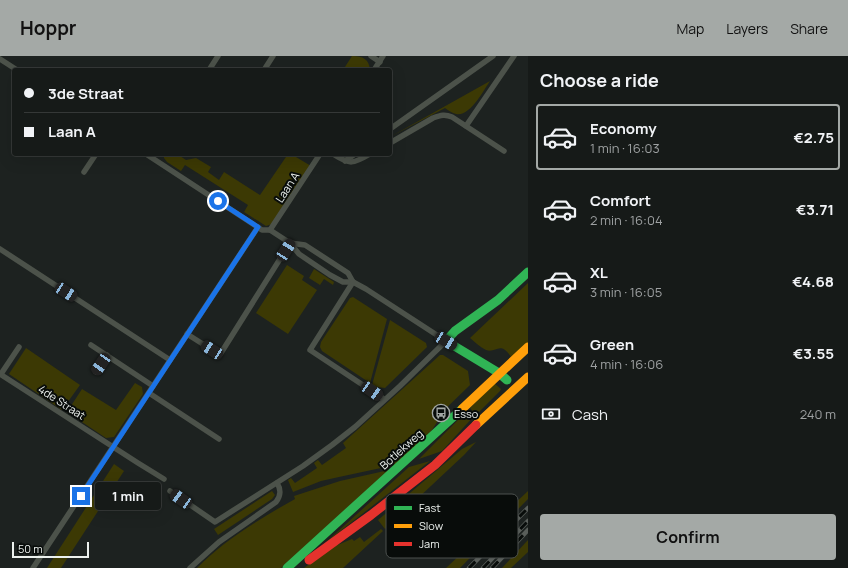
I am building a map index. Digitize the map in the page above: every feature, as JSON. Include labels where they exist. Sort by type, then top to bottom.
[{"type":"main road","points":[[515,388],[499,373],[446,341],[455,330],[498,300],[528,272]]},
{"type":"main road","name":"Botlekweg","points":[[287,568],[449,422],[528,347]]},
{"type":"main road","points":[[398,494],[435,465],[528,377]]},
{"type":"main road","points":[[298,568],[386,503]]},
{"type":"lane","points":[[210,68],[218,56]]},
{"type":"lane","points":[[265,68],[273,56]]},
{"type":"lane","points":[[371,56],[380,62]]},
{"type":"lane","points":[[376,68],[383,56]]},
{"type":"lane","points":[[392,128],[493,56]]},
{"type":"lane","points":[[466,126],[514,56]]},
{"type":"lane","points":[[0,59],[14,68]]},
{"type":"lane","points":[[392,142],[433,118],[446,115],[452,117],[504,151]]},
{"type":"lane","points":[[84,172],[95,156]]},
{"type":"lane","points":[[153,156],[262,230],[270,230],[290,243],[299,254],[330,275],[343,282],[353,282],[366,289],[446,341],[355,427],[324,452],[215,522],[170,491]]},
{"type":"lane","name":"Laan A","points":[[270,230],[319,156]]},
{"type":"lane","points":[[336,156],[350,163],[358,161],[367,156]]},
{"type":"lane","points":[[345,161],[352,156]]},
{"type":"lane","points":[[33,568],[258,227]]},
{"type":"lane","points":[[187,334],[217,353],[220,352],[290,243]]},
{"type":"lane","points":[[290,243],[305,245],[348,273],[353,282]]},
{"type":"lane","points":[[0,249],[170,360]]},
{"type":"lane","points":[[353,282],[310,350],[384,399]]},
{"type":"lane","points":[[92,345],[153,386]]},
{"type":"lane","points":[[1,374],[19,347]]},
{"type":"lane","points":[[96,372],[107,355]]},
{"type":"lane","name":"4de Straat","points":[[1,374],[164,479]]},
{"type":"lane","points":[[148,393],[219,439]]},
{"type":"lane","points":[[187,568],[219,542],[276,502],[280,494],[277,483]]},
{"type":"lane","points":[[190,568],[194,563]]},
{"type":"shaded area","points":[[352,56],[365,59],[370,68],[344,68]]},
{"type":"shaded area","points":[[490,81],[480,97],[466,112],[456,114],[445,108],[392,136]]},
{"type":"shaded area","points":[[164,156],[180,156],[186,160],[196,158],[211,167],[208,172],[219,180],[224,172],[260,195],[287,156],[294,156],[311,166],[272,224],[266,226],[244,212],[248,205],[185,165],[181,171],[167,162]]},
{"type":"shaded area","points":[[287,265],[304,276],[302,280],[317,290],[288,334],[256,313]]},
{"type":"shaded area","points":[[314,269],[334,282],[333,285],[324,279],[320,285],[309,278]]},
{"type":"shaded area","points":[[528,283],[528,343],[511,357],[504,349],[501,348],[489,351],[470,338]]},
{"type":"shaded area","points":[[353,297],[387,319],[370,383],[322,351],[320,347],[321,342],[350,298]]},
{"type":"shaded area","points":[[390,320],[426,343],[427,347],[385,388],[377,387],[372,385]]},
{"type":"shaded area","points":[[26,348],[80,385],[62,410],[9,374]]},
{"type":"shaded area","points":[[440,355],[443,355],[468,371],[470,385],[437,417],[439,419],[430,433],[395,465],[321,481],[293,492],[288,480],[291,478],[295,483],[317,468],[314,463],[318,460],[322,465],[346,448],[343,443]]},
{"type":"shaded area","points":[[135,383],[142,387],[143,394],[114,437],[106,438],[67,412],[82,389],[116,410]]},
{"type":"shaded area","points":[[494,383],[501,389],[500,391],[476,415],[470,408]]},
{"type":"shaded area","points":[[468,410],[474,416],[442,451],[419,459]]},
{"type":"shaded area","points":[[476,442],[422,494],[409,494],[462,449]]},
{"type":"shaded area","points":[[430,461],[325,543],[409,467]]},
{"type":"shaded area","points":[[114,464],[124,471],[61,568],[47,568]]},
{"type":"shaded area","points":[[389,470],[281,568],[197,568],[231,539],[295,499],[294,496],[340,481]]},
{"type":"shaded area","points":[[272,491],[275,495],[272,499],[218,535],[214,529]]},
{"type":"shaded area","points":[[528,491],[528,499],[518,509],[518,500]]},
{"type":"shaded area","points":[[386,513],[385,529],[378,520]]},
{"type":"shaded area","points":[[381,529],[383,531],[343,568],[304,568],[335,546],[352,539],[354,541],[360,537],[364,542]]},
{"type":"shaded area","points":[[528,540],[528,552],[511,568],[502,568],[511,558],[518,558],[518,551]]},
{"type":"shaded area","points":[[457,558],[470,558],[460,568],[446,568]]},
{"type":"railway","points":[[518,518],[528,508]]},
{"type":"railway","points":[[518,531],[528,521]]},
{"type":"railway","points":[[518,541],[528,530]]},
{"type":"railway","points":[[469,568],[479,558]]},
{"type":"railway","points":[[483,568],[493,558]]},
{"type":"railway","points":[[492,568],[501,558]]},
{"type":"traffic: fast","points":[[507,380],[499,373],[446,341],[455,331],[498,300],[528,272]]},
{"type":"traffic: fast","points":[[287,568],[462,409]]},
{"type":"traffic: slow","points":[[462,409],[528,347]]},
{"type":"traffic: slow","points":[[476,425],[528,377]]},
{"type":"traffic: jam","points":[[398,494],[435,465],[476,425]]},
{"type":"traffic: jam","points":[[309,560],[386,503]]},
{"type":"place","name":"Esso","points":[[441,413]]},
{"type":"route","points":[[81,496],[258,227],[218,201]]}]
